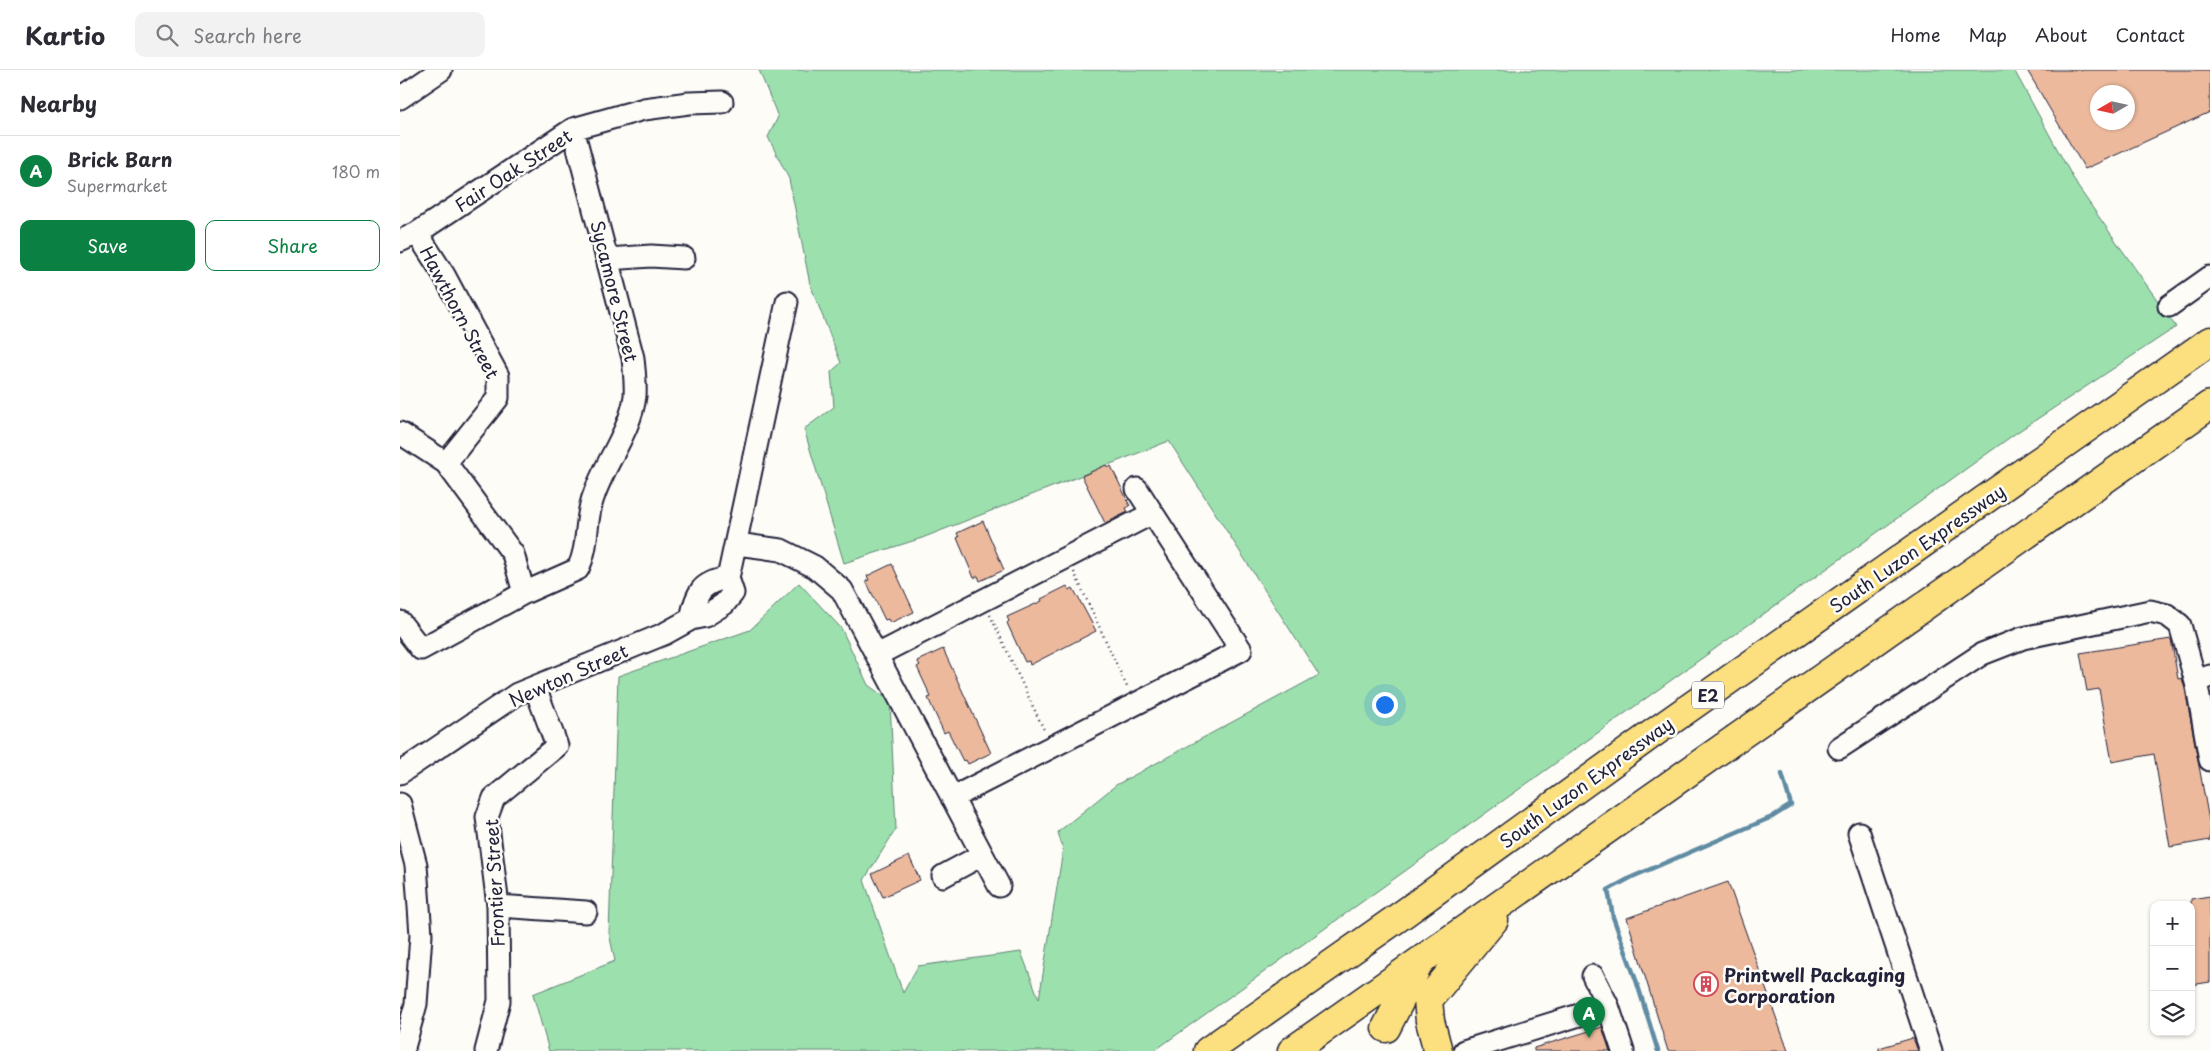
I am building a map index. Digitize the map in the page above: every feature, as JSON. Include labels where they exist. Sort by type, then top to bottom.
[{"type":"highway","name":"South Luzon Expressway","points":[[1208,1051],[1406,912],[1652,734],[2210,341]]},
{"type":"highway","points":[[1292,1051],[1518,890],[2210,405]]},
{"type":"highway","points":[[1438,1051],[1430,1021],[1428,1000],[1518,890]]},
{"type":"highway","points":[[1386,1028],[1420,961]]},
{"type":"street","points":[[400,98],[441,70]]},
{"type":"street","name":"Fair Oak Street","points":[[408,237],[572,130],[644,109],[689,102],[722,102]]},
{"type":"street","name":"Sycamore Street","points":[[400,622],[421,649],[524,593],[578,569],[585,555],[593,496],[625,428],[635,398],[633,358],[572,130]]},
{"type":"street","name":"Hawthorn Street","points":[[408,237],[444,275],[498,376],[498,398],[446,463]]},
{"type":"street","points":[[608,259],[651,256],[684,258]]},
{"type":"street","points":[[2169,306],[2210,277]]},
{"type":"street","name":"Newton Street","points":[[400,773],[517,694],[664,634],[691,619],[704,616],[724,604],[733,593],[728,578],[737,544],[787,302]]},
{"type":"street","points":[[400,433],[446,463],[513,554],[524,593]]},
{"type":"street","points":[[952,798],[1241,650],[1137,490]]},
{"type":"street","points":[[877,655],[1151,514]]},
{"type":"street","points":[[737,544],[781,550],[815,567],[842,590],[999,886]]},
{"type":"street","points":[[1839,748],[1982,654],[2023,638],[2150,611],[2166,615],[2180,625],[2204,681],[2210,760]]},
{"type":"street","name":"Frontier Street","points":[[486,1051],[499,1001],[498,906],[487,817],[494,798],[557,746],[534,687]]},
{"type":"street","points":[[400,804],[416,865],[421,934],[416,1004],[403,1051]]},
{"type":"street","points":[[1860,833],[1932,1051]]},
{"type":"street","points":[[943,876],[982,855]]},
{"type":"street","points":[[498,906],[586,912]]},
{"type":"street","points":[[1592,976],[1608,1006],[1623,1051]]},
{"type":"street","points":[[1464,1051],[1608,1006]]},
{"type":"path","points":[[1067,558],[1135,704]]},
{"type":"path","points":[[984,601],[1052,747]]},
{"type":"green space","points":[[759,70],[2014,70],[2078,187],[2176,327],[2016,433],[1154,1051],[549,1051],[533,994],[615,961],[609,933],[618,676],[750,630],[799,583],[841,628],[868,685],[890,701],[896,829],[864,880],[903,993],[918,966],[1021,952],[1039,999],[1063,850],[1058,832],[1116,785],[1319,675],[1169,441],[922,538],[844,563],[804,429],[834,407],[831,372],[841,363],[810,284],[789,179],[768,137],[778,117]]},
{"type":"building","points":[[2027,70],[2210,70],[2210,112],[2085,169]]},
{"type":"building","points":[[1106,465],[1108,468],[1111,466],[1130,506],[1126,508],[1128,512],[1105,523],[1082,476]]},
{"type":"building","points":[[983,521],[1004,570],[980,581],[978,576],[974,578],[957,538],[959,537],[957,533]]},
{"type":"building","points":[[892,564],[914,612],[890,623],[888,619],[885,620],[866,581],[869,580],[867,576]]},
{"type":"building","points":[[1067,586],[1069,590],[1073,588],[1096,631],[1030,665],[1029,661],[1025,662],[1007,623],[1009,621],[1007,617],[1042,601],[1041,599]]},
{"type":"building","points":[[2171,639],[2178,679],[2182,678],[2185,689],[2210,826],[2210,840],[2170,847],[2154,754],[2112,762],[2099,689],[2087,691],[2080,653]]},
{"type":"building","points":[[943,649],[991,753],[968,764],[966,760],[963,761],[948,731],[944,733],[928,698],[931,697],[917,667],[920,665],[917,661]]},
{"type":"building","points":[[909,856],[920,880],[883,897],[872,874]]},
{"type":"building","name":"Printwell Packaging Corporation","points":[[1728,882],[1788,1051],[1668,1051],[1627,918]]},
{"type":"building","points":[[2210,896],[2210,982],[2195,984],[2195,901],[2191,901],[2191,899]]},
{"type":"building","points":[[1602,1027],[1610,1051],[1534,1051],[1534,1048]]},
{"type":"building","name":"Printwell Packaging Corporation","points":[[1913,1038],[1918,1051],[1879,1051],[1879,1048]]},
{"type":"waterway","points":[[1658,1051],[1637,983],[1613,917],[1608,890],[1632,877],[1772,817],[1791,805],[1782,774]]},
{"type":"place","name":"Printwell Packaging Corporation","points":[[1706,984]]},
{"type":"place","name":"Brick Barn","points":[[1589,1038]]}]
